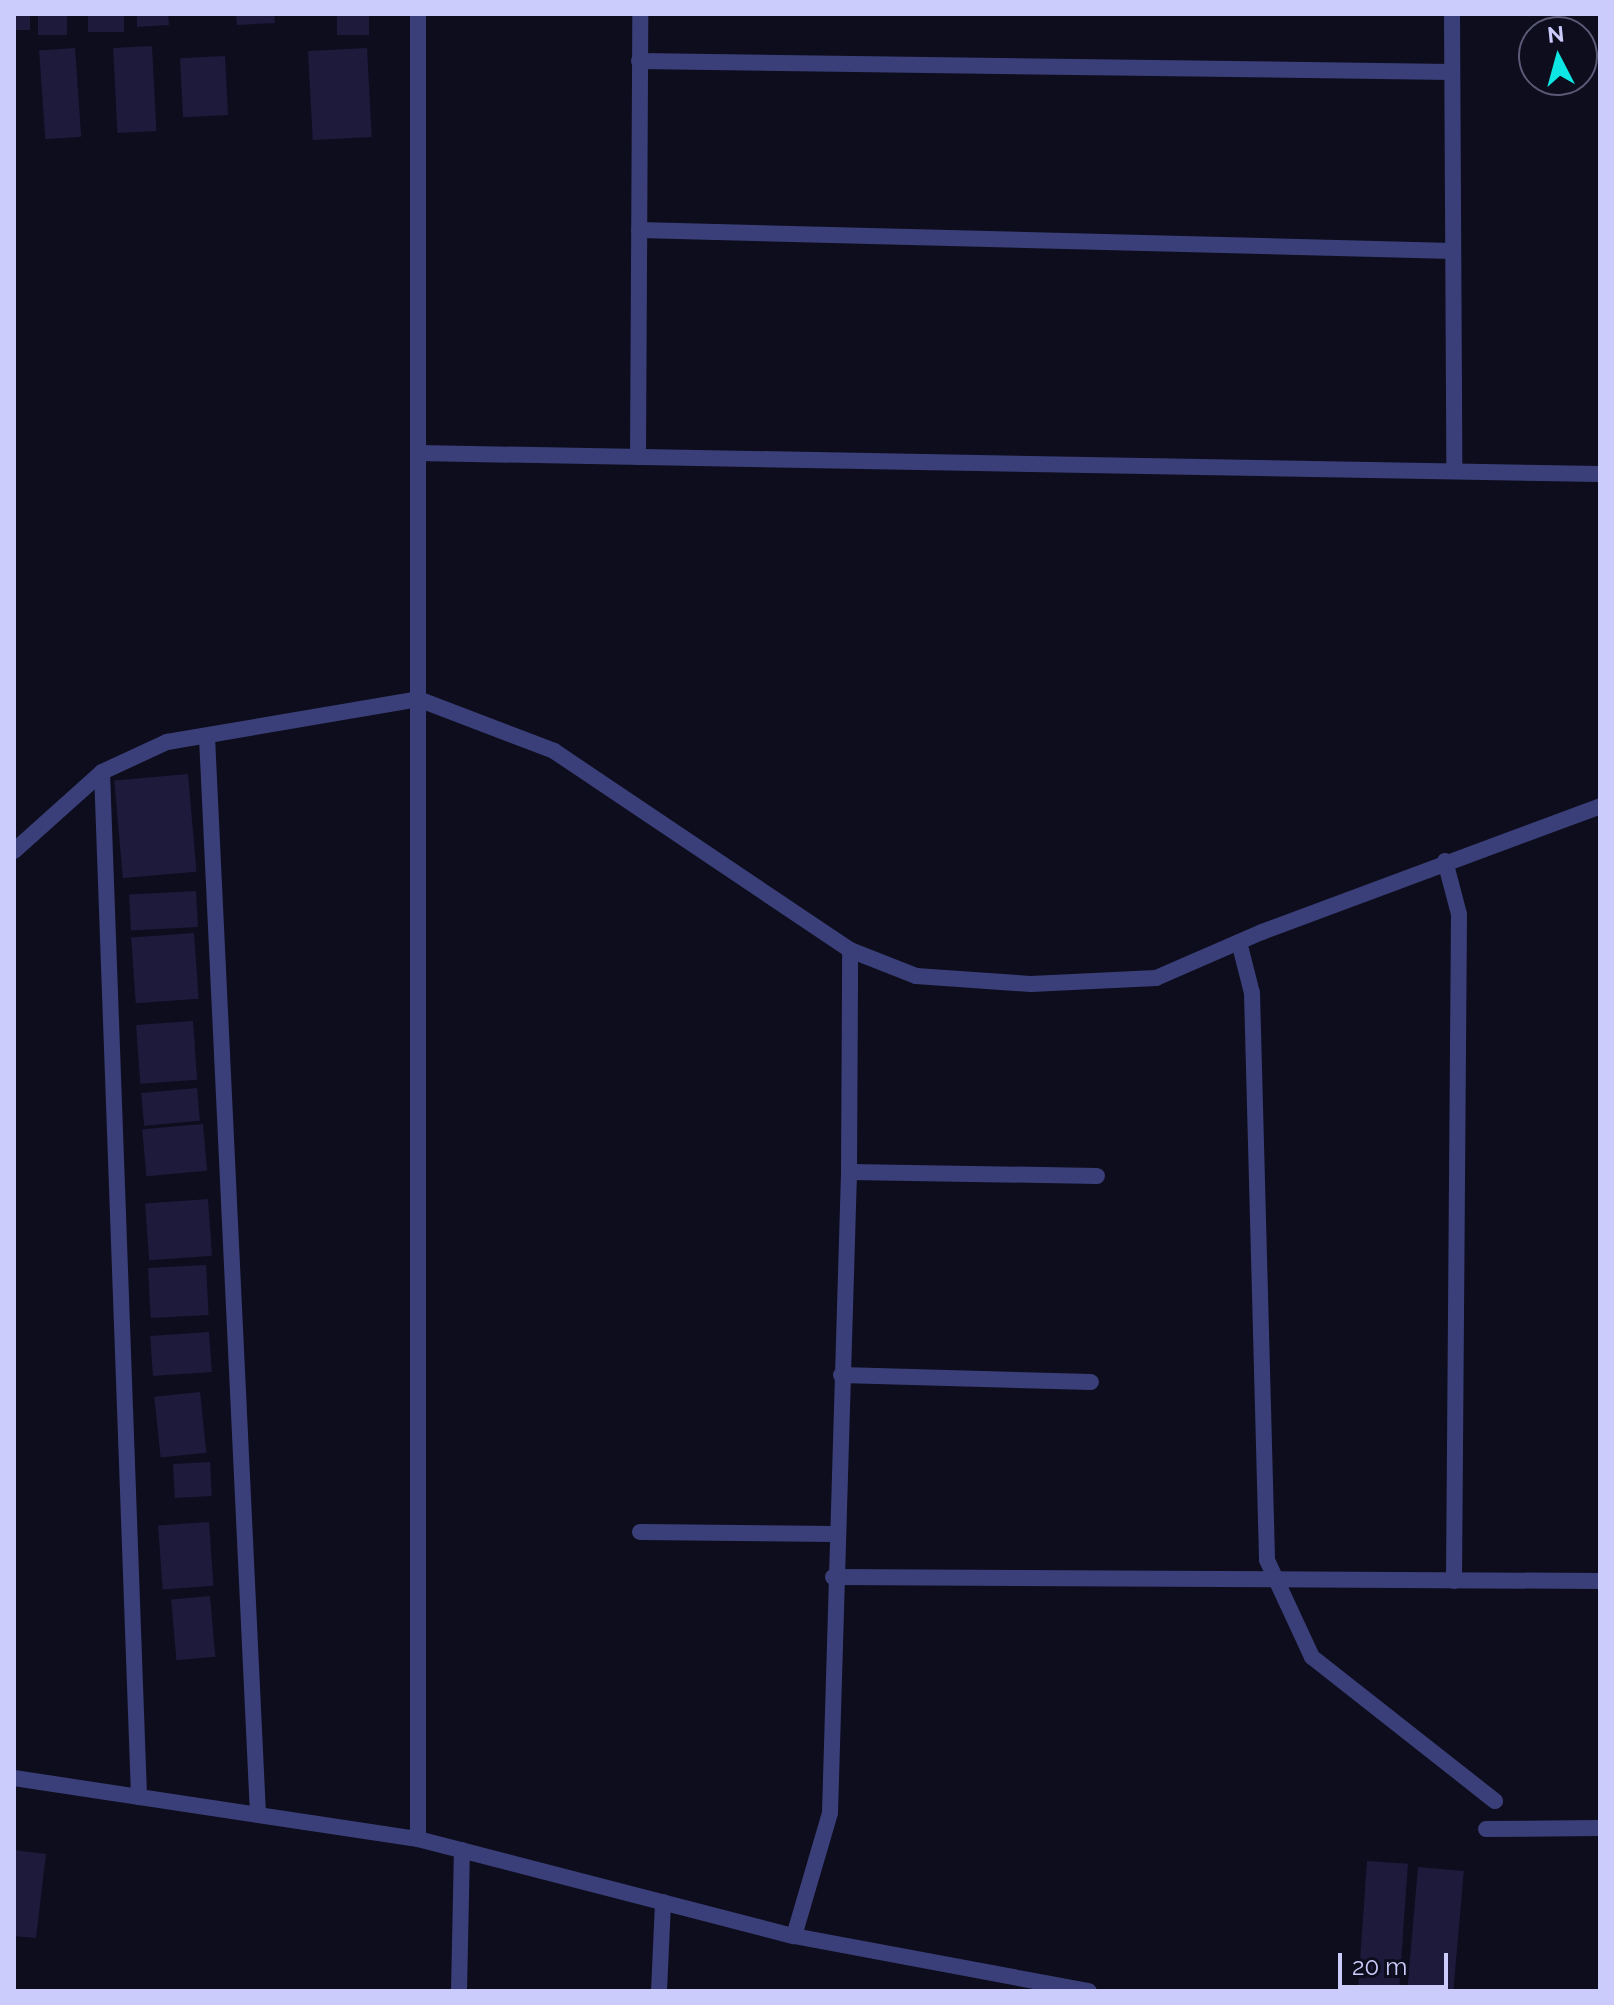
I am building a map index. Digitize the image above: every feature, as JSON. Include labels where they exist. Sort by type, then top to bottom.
[{"type":"street","points":[[418,14],[418,1839]]},
{"type":"street","points":[[638,457],[640,14]]},
{"type":"street","points":[[1452,14],[1454,471]]},
{"type":"street","points":[[639,61],[1452,72]]},
{"type":"street","points":[[639,230],[1453,251]]},
{"type":"street","points":[[418,453],[1600,474]]},
{"type":"street","points":[[14,851],[102,772],[167,742],[418,699],[554,751],[850,950],[916,976],[1031,984],[1156,978],[1445,861],[1600,806]]},
{"type":"street","points":[[207,737],[258,1815]]},
{"type":"street","points":[[102,772],[139,1797]]},
{"type":"street","points":[[1445,861],[1459,914],[1454,1581]]},
{"type":"street","points":[[1239,942],[1252,993],[1267,1560],[1312,1657],[1495,1801]]},
{"type":"street","points":[[794,1936],[830,1813],[833,1577],[849,1172],[850,950]]},
{"type":"street","points":[[849,1172],[1097,1176]]},
{"type":"street","points":[[841,1375],[1091,1382]]},
{"type":"street","points":[[640,1532],[835,1534]]},
{"type":"street","points":[[833,1577],[1600,1581]]},
{"type":"street","points":[[14,1778],[418,1839],[794,1936],[1089,1991]]},
{"type":"street","points":[[1486,1829],[1600,1828]]},
{"type":"street","points":[[459,1991],[462,1850]]},
{"type":"street","points":[[659,1991],[663,1902]]},
{"type":"building","points":[[14,14],[30,14],[30,30],[14,30]]},
{"type":"building","points":[[38,14],[67,14],[67,35],[38,35]]},
{"type":"building","points":[[88,14],[124,14],[124,32],[88,32]]},
{"type":"building","points":[[137,14],[168,14],[169,25],[137,27]]},
{"type":"building","points":[[236,14],[274,14],[275,23],[237,25]]},
{"type":"building","points":[[337,14],[369,14],[369,35],[337,35]]},
{"type":"building","points":[[152,46],[156,131],[118,133],[113,48]]},
{"type":"building","points":[[75,48],[81,137],[45,139],[39,51]]},
{"type":"building","points":[[367,48],[372,137],[313,140],[308,51]]},
{"type":"building","points":[[225,56],[228,115],[183,117],[180,58]]},
{"type":"building","points":[[188,774],[197,872],[123,878],[114,780]]},
{"type":"building","points":[[196,891],[198,927],[131,930],[129,895]]},
{"type":"building","points":[[194,933],[199,999],[136,1003],[131,937]]},
{"type":"building","points":[[193,1021],[197,1080],[140,1084],[136,1025]]},
{"type":"building","points":[[197,1088],[200,1121],[144,1126],[141,1093]]},
{"type":"building","points":[[203,1124],[207,1171],[146,1176],[142,1129]]},
{"type":"building","points":[[208,1199],[212,1256],[149,1260],[145,1203]]},
{"type":"building","points":[[206,1265],[209,1315],[151,1318],[148,1268]]},
{"type":"building","points":[[209,1332],[212,1372],[153,1376],[150,1336]]},
{"type":"building","points":[[200,1392],[206,1453],[161,1457],[154,1397]]},
{"type":"building","points":[[210,1462],[212,1496],[175,1498],[173,1464]]},
{"type":"building","points":[[209,1522],[213,1586],[163,1589],[158,1526]]},
{"type":"building","points":[[210,1596],[215,1657],[176,1660],[171,1599]]},
{"type":"building","points":[[14,1850],[46,1854],[36,1938],[14,1936]]},
{"type":"building","points":[[1367,1861],[1408,1864],[1399,1991],[1358,1990]]},
{"type":"building","points":[[1418,1867],[1464,1871],[1453,1991],[1407,1991]]}]
